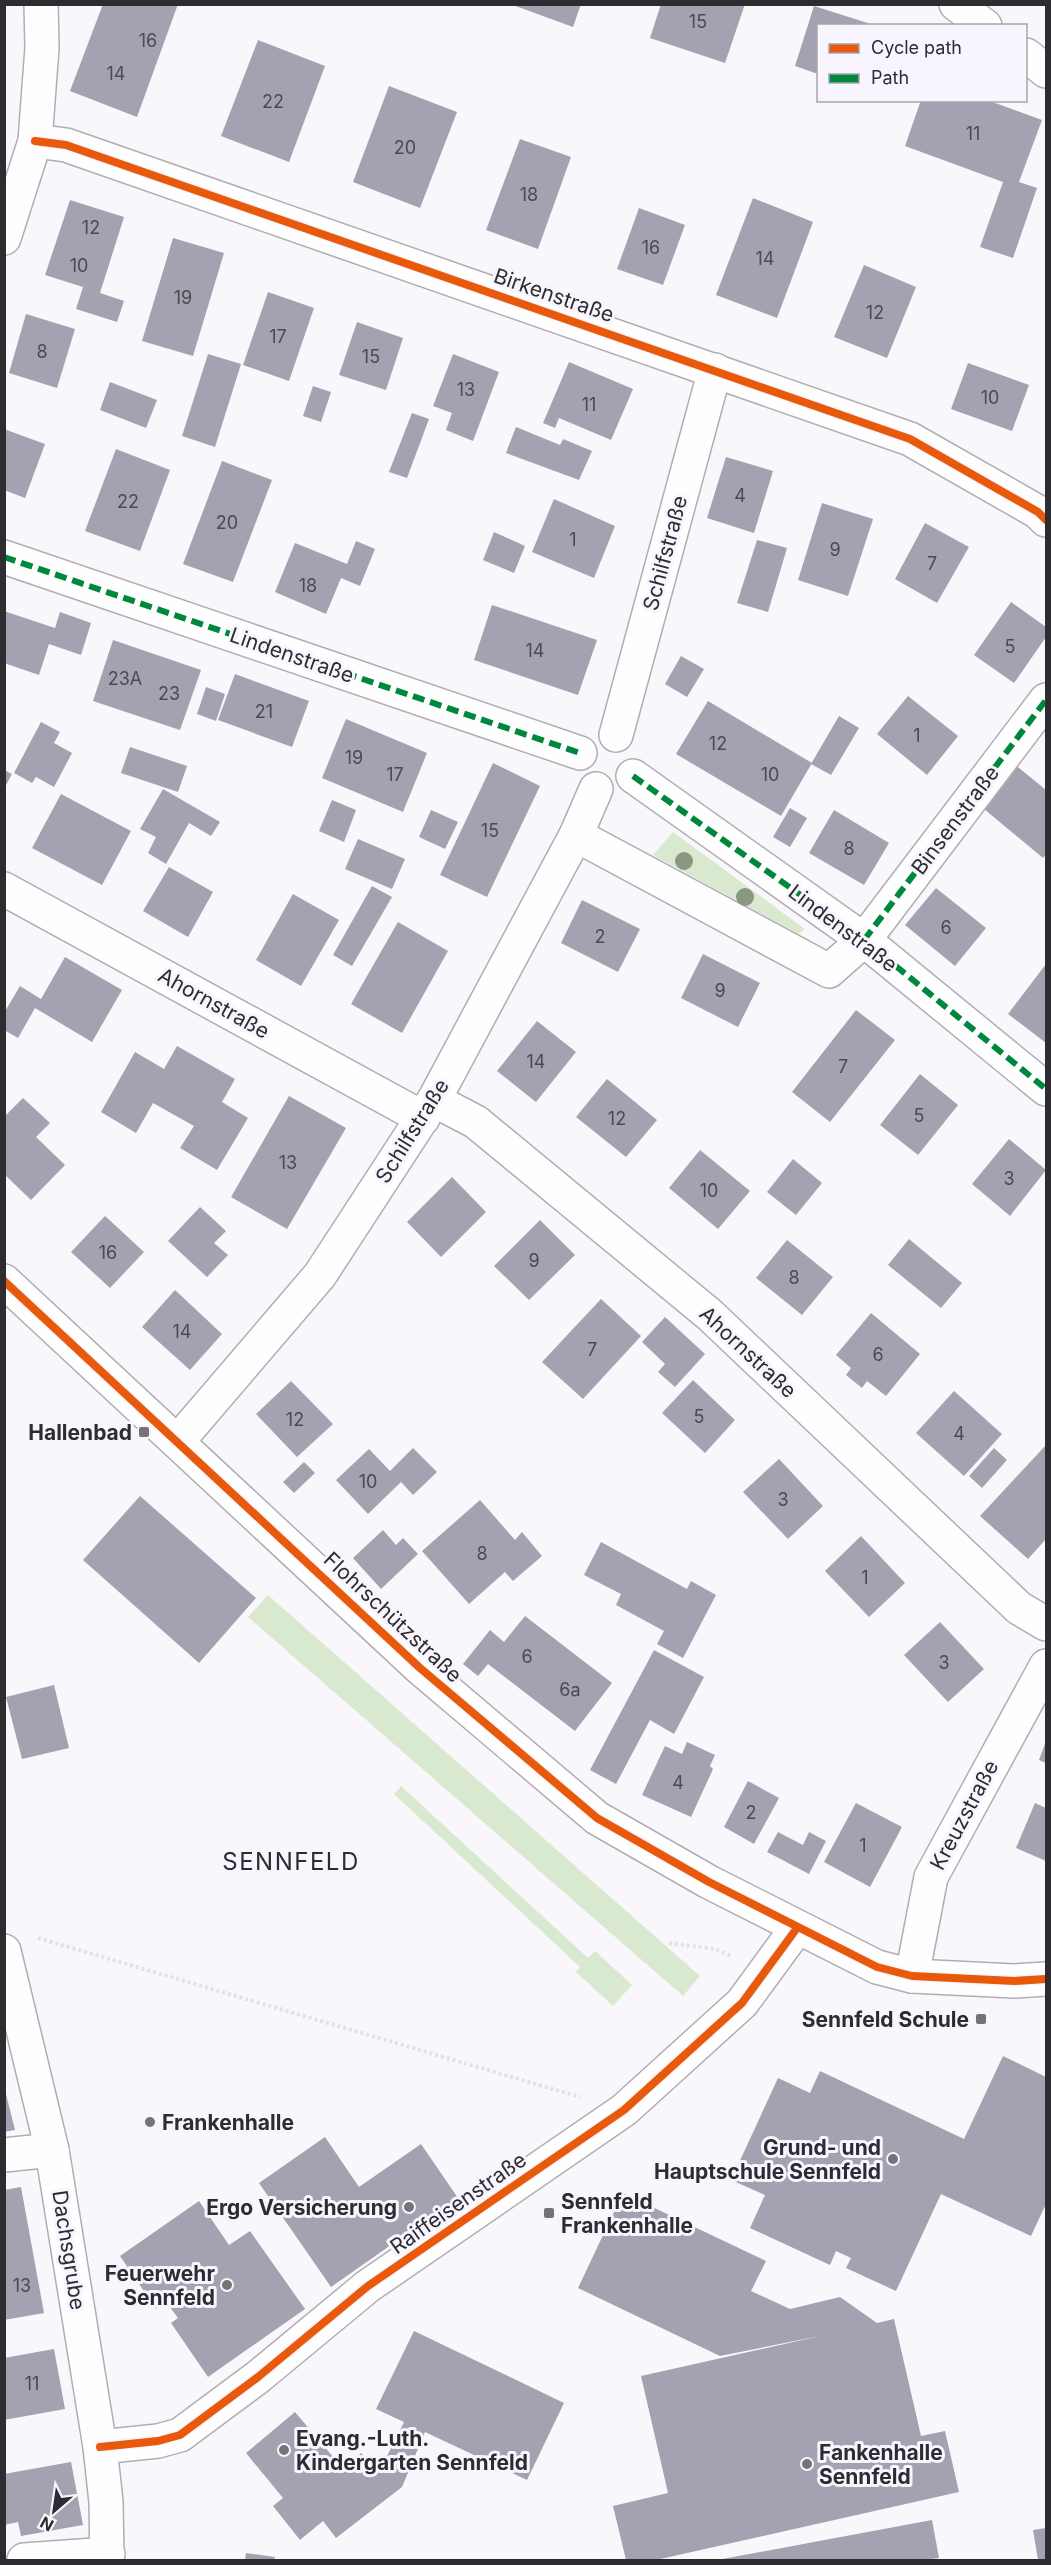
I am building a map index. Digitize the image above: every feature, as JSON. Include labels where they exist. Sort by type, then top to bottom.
[{"type":"street","points":[[4,238],[35,141],[42,48],[41,4]]},
{"type":"street","points":[[956,4],[982,24]]},
{"type":"street","points":[[1027,56],[1047,71]]},
{"type":"street","name":"Birkenstraße","points":[[35,141],[66,145],[910,439],[1047,520]]},
{"type":"street","name":"Schilfstraße","points":[[616,735],[714,370]]},
{"type":"street","name":"Lindenstraße","points":[[4,557],[580,753]]},
{"type":"street","name":"Binsenstraße","points":[[576,835],[829,972],[864,940],[1047,700]]},
{"type":"street","points":[[601,734],[616,735],[624,738],[632,747],[637,758],[633,776],[629,782],[619,790],[607,792],[596,789],[584,780],[579,767],[580,753],[588,741],[601,734]]},
{"type":"street","name":"Lindenstraße","points":[[633,776],[864,940],[1047,1089]]},
{"type":"street","name":"Schilfstraße","points":[[178,1441],[320,1275],[428,1109],[576,835],[596,789]]},
{"type":"street","name":"Ahornstraße","points":[[4,888],[428,1109],[476,1122],[710,1315],[1019,1608],[1047,1624]]},
{"type":"street","name":"Flohrschützstraße","points":[[4,1281],[420,1668],[597,1818],[709,1882],[877,1967],[912,1976],[1014,1981],[1047,1979]]},
{"type":"street","name":"Kreuzstraße","points":[[912,1976],[931,1877],[1047,1666]]},
{"type":"street","name":"Raiffeisenstraße","points":[[100,2447],[158,2441],[180,2435],[258,2377],[368,2286],[624,2110],[742,2003],[767,1972],[797,1928]]},
{"type":"street","name":"Dachsgrube","points":[[11,1956],[52,2150],[100,2447],[107,2557],[24,2560]]},
{"type":"street","points":[[4,2155],[52,2150]]},
{"type":"path","points":[[669,1943],[715,1949],[767,1972]]},
{"type":"path","points":[[11,1956],[624,2110]]},
{"type":"green space","points":[[673,832],[805,929],[799,934],[653,855]]},
{"type":"green space","points":[[268,1595],[700,1976],[683,1996],[248,1617]]},
{"type":"green space","points":[[401,1786],[588,1958],[595,1951],[632,1985],[613,2006],[576,1972],[580,1967],[394,1794]]},
{"type":"building","points":[[103,4],[178,4],[137,117],[70,91]]},
{"type":"building","points":[[510,4],[581,4],[573,27]]},
{"type":"building","points":[[661,4],[745,4],[725,63],[650,38]]},
{"type":"building","points":[[814,6],[871,24],[817,24],[817,74],[795,66]]},
{"type":"building","points":[[258,40],[325,66],[289,162],[221,136]]},
{"type":"building","points":[[389,86],[457,112],[420,208],[353,182]]},
{"type":"building","points":[[920,102],[992,102],[1042,120],[1019,182],[1037,188],[1013,258],[980,247],[1003,182],[905,146]]},
{"type":"building","points":[[520,139],[571,157],[538,249],[486,230]]},
{"type":"building","points":[[753,198],[813,222],[777,318],[716,295]]},
{"type":"building","points":[[70,200],[124,217],[100,293],[124,301],[117,322],[76,309],[83,287],[45,275]]},
{"type":"building","points":[[639,208],[685,225],[663,285],[617,269]]},
{"type":"building","points":[[173,238],[224,253],[193,356],[142,341]]},
{"type":"building","points":[[864,265],[916,287],[887,358],[834,337]]},
{"type":"building","points":[[268,292],[314,308],[289,381],[243,365]]},
{"type":"building","points":[[26,314],[75,329],[57,388],[9,373]]},
{"type":"building","points":[[357,322],[403,338],[386,390],[339,375]]},
{"type":"building","points":[[208,354],[241,364],[215,447],[182,436]]},
{"type":"building","points":[[453,354],[499,372],[473,441],[446,430],[452,413],[433,406]]},
{"type":"building","points":[[569,362],[633,389],[611,440],[559,418],[555,428],[543,423]]},
{"type":"building","points":[[968,363],[1029,385],[1012,431],[951,409]]},
{"type":"building","points":[[110,382],[157,400],[146,428],[100,410]]},
{"type":"building","points":[[313,386],[331,392],[321,422],[303,416]]},
{"type":"building","points":[[412,413],[429,419],[407,478],[389,472]]},
{"type":"building","points":[[516,427],[560,445],[563,439],[592,451],[579,480],[506,453]]},
{"type":"building","points":[[4,429],[45,444],[25,498],[4,490]]},
{"type":"building","points":[[116,449],[170,470],[140,551],[85,531]]},
{"type":"building","points":[[726,457],[773,471],[754,533],[707,518]]},
{"type":"building","points":[[222,461],[272,480],[233,582],[183,564]]},
{"type":"building","points":[[554,499],[615,526],[594,578],[532,552]]},
{"type":"building","points":[[822,503],[873,519],[848,596],[798,580]]},
{"type":"building","points":[[925,523],[969,547],[937,603],[895,579]]},
{"type":"building","points":[[494,532],[525,546],[514,573],[483,560]]},
{"type":"building","points":[[757,540],[787,548],[768,612],[737,603]]},
{"type":"building","points":[[356,541],[375,549],[360,586],[341,578],[326,614],[275,592],[295,543],[347,564]]},
{"type":"building","points":[[1011,602],[1046,627],[1046,637],[1014,683],[974,655]]},
{"type":"building","points":[[492,605],[597,640],[578,695],[474,660]]},
{"type":"building","points":[[4,611],[55,628],[60,612],[91,623],[81,655],[49,644],[39,675],[4,663]]},
{"type":"building","points":[[113,640],[201,670],[180,730],[93,701]]},
{"type":"building","points":[[681,656],[704,669],[687,697],[665,684]]},
{"type":"building","points":[[235,674],[309,701],[292,747],[218,720]]},
{"type":"building","points":[[206,687],[225,694],[216,721],[197,714]]},
{"type":"building","points":[[908,696],[958,736],[927,775],[877,734]]},
{"type":"building","points":[[708,701],[812,763],[781,816],[676,754]]},
{"type":"building","points":[[839,716],[859,728],[831,775],[811,764]]},
{"type":"building","points":[[346,719],[427,753],[403,812],[322,778]]},
{"type":"building","points":[[41,722],[60,732],[54,743],[72,753],[54,787],[36,777],[32,783],[14,773]]},
{"type":"building","points":[[130,747],[187,766],[178,792],[121,773]]},
{"type":"building","points":[[493,763],[540,786],[487,897],[440,875]]},
{"type":"building","points":[[1013,763],[1046,790],[1046,854],[1043,858],[978,804]]},
{"type":"building","points":[[4,770],[12,774],[4,789]]},
{"type":"building","points":[[163,789],[220,822],[211,836],[189,823],[166,864],[148,853],[156,837],[140,829]]},
{"type":"building","points":[[61,794],[131,831],[102,885],[32,848]]},
{"type":"building","points":[[332,800],[356,810],[344,842],[319,831]]},
{"type":"building","points":[[790,808],[807,818],[790,847],[773,837]]},
{"type":"building","points":[[431,810],[458,822],[445,849],[419,837]]},
{"type":"building","points":[[834,810],[889,843],[864,885],[809,853]]},
{"type":"building","points":[[358,839],[405,859],[392,889],[345,869]]},
{"type":"building","points":[[169,867],[213,892],[188,937],[143,911]]},
{"type":"building","points":[[372,886],[392,897],[352,966],[333,955]]},
{"type":"building","points":[[936,888],[986,928],[955,966],[905,925]]},
{"type":"building","points":[[293,894],[339,920],[301,986],[256,960]]},
{"type":"building","points":[[582,900],[640,929],[618,972],[561,943]]},
{"type":"building","points":[[398,922],[448,951],[402,1033],[351,1004]]},
{"type":"building","points":[[703,954],[760,983],[738,1027],[681,998]]},
{"type":"building","points":[[65,957],[122,990],[92,1042],[35,1008],[18,1038],[4,1030],[4,1013],[20,986],[41,999]]},
{"type":"building","points":[[1046,964],[1046,1043],[1008,1014]]},
{"type":"building","points":[[856,1010],[895,1040],[830,1122],[792,1092]]},
{"type":"building","points":[[537,1021],[576,1052],[536,1102],[497,1071]]},
{"type":"building","points":[[177,1046],[235,1079],[222,1102],[248,1118],[217,1170],[180,1148],[194,1126],[153,1103],[136,1133],[101,1112],[135,1052],[164,1069]]},
{"type":"building","points":[[920,1074],[958,1105],[918,1155],[880,1125]]},
{"type":"building","points":[[607,1079],[657,1120],[626,1157],[576,1117]]},
{"type":"building","points":[[289,1096],[346,1128],[287,1229],[231,1197]]},
{"type":"building","points":[[23,1098],[50,1123],[36,1137],[65,1165],[31,1200],[4,1174],[4,1117]]},
{"type":"building","points":[[1009,1139],[1046,1170],[1010,1216],[972,1184]]},
{"type":"building","points":[[700,1150],[750,1191],[718,1229],[669,1188]]},
{"type":"building","points":[[793,1159],[822,1183],[796,1215],[767,1192]]},
{"type":"building","points":[[452,1177],[486,1212],[441,1257],[407,1222]]},
{"type":"building","points":[[200,1207],[226,1231],[214,1243],[228,1255],[207,1277],[168,1241]]},
{"type":"building","points":[[105,1216],[144,1252],[110,1288],[71,1252]]},
{"type":"building","points":[[540,1220],[575,1255],[529,1300],[494,1266]]},
{"type":"building","points":[[909,1239],[962,1283],[941,1308],[888,1265]]},
{"type":"building","points":[[787,1240],[833,1277],[802,1315],[756,1278]]},
{"type":"building","points":[[175,1290],[222,1334],[190,1370],[142,1327]]},
{"type":"building","points":[[601,1299],[641,1336],[583,1399],[542,1362]]},
{"type":"building","points":[[871,1313],[920,1354],[886,1396],[867,1381],[862,1388],[846,1375],[851,1368],[836,1355]]},
{"type":"building","points":[[665,1317],[705,1354],[675,1387],[658,1372],[665,1364],[642,1342]]},
{"type":"building","points":[[693,1380],[735,1420],[705,1453],[662,1413]]},
{"type":"building","points":[[291,1381],[333,1424],[297,1457],[256,1414]]},
{"type":"building","points":[[954,1391],[1002,1434],[964,1476],[916,1433]]},
{"type":"building","points":[[1046,1445],[1046,1539],[1028,1559],[980,1516]]},
{"type":"building","points":[[413,1448],[437,1472],[413,1495],[401,1482],[368,1514],[336,1480],[369,1449],[390,1471]]},
{"type":"building","points":[[994,1448],[1007,1460],[982,1488],[969,1476]]},
{"type":"building","points":[[779,1459],[823,1506],[788,1539],[743,1492]]},
{"type":"building","points":[[304,1462],[315,1473],[294,1493],[283,1482]]},
{"type":"building","points":[[140,1496],[256,1598],[199,1663],[83,1560]]},
{"type":"building","points":[[480,1500],[515,1540],[522,1532],[542,1556],[513,1581],[505,1572],[469,1604],[422,1551]]},
{"type":"building","points":[[383,1530],[396,1545],[403,1538],[418,1554],[381,1589],[353,1558]]},
{"type":"building","points":[[861,1536],[905,1583],[869,1617],[825,1571]]},
{"type":"building","points":[[601,1542],[687,1589],[691,1581],[716,1595],[683,1658],[657,1644],[664,1631],[616,1605],[621,1594],[584,1575]]},
{"type":"building","points":[[525,1616],[612,1683],[575,1731],[488,1664],[478,1676],[463,1664],[490,1630],[504,1642]]},
{"type":"building","points":[[940,1622],[984,1669],[948,1702],[904,1655]]},
{"type":"building","points":[[654,1650],[704,1677],[674,1734],[650,1720],[616,1784],[590,1770]]},
{"type":"building","points":[[54,1685],[69,1748],[22,1759],[6,1697]]},
{"type":"building","points":[[1046,1741],[1046,1763],[1039,1760]]},
{"type":"building","points":[[687,1742],[715,1755],[710,1766],[713,1769],[691,1817],[642,1795],[665,1746],[682,1754]]},
{"type":"building","points":[[748,1781],[779,1798],[754,1844],[724,1827]]},
{"type":"building","points":[[856,1803],[902,1827],[870,1887],[824,1862]]},
{"type":"building","points":[[1035,1803],[1046,1808],[1046,1861],[1016,1848]]},
{"type":"building","points":[[778,1832],[803,1845],[809,1832],[826,1841],[809,1874],[767,1852]]},
{"type":"building","name":"Grund- und Hauptschule Sennfeld","points":[[1003,2056],[1046,2077],[1046,2204],[1031,2236],[941,2194],[896,2291],[846,2268],[851,2258],[836,2251],[830,2265],[750,2228],[765,2195],[731,2180],[778,2078],[810,2093],[820,2071],[964,2139]]},
{"type":"building","points":[[4,2086],[15,2130],[4,2132]]},
{"type":"building","points":[[325,2137],[359,2187],[421,2144],[458,2198],[331,2287],[259,2183]]},
{"type":"building","points":[[21,2187],[44,2313],[4,2320],[4,2190]]},
{"type":"building","name":"Fankenhalle Sennfeld","points":[[623,2193],[766,2261],[751,2291],[790,2309],[840,2297],[877,2323],[894,2319],[921,2436],[945,2431],[959,2492],[656,2560],[626,2560],[613,2506],[668,2493],[641,2376],[820,2336],[720,2356],[578,2288]]},
{"type":"building","points":[[199,2201],[229,2245],[250,2231],[305,2309],[208,2377],[171,2323],[178,2318],[166,2302],[156,2309],[120,2256]]},
{"type":"building","name":"Evang.-Luth. Kindergarten Sennfeld","points":[[414,2331],[564,2403],[527,2480],[425,2432],[402,2487],[336,2538],[323,2521],[300,2540],[273,2506],[283,2498],[246,2453],[295,2412],[345,2471],[361,2453],[375,2467],[386,2458],[404,2422],[376,2409]]},
{"type":"building","points":[[54,2349],[65,2409],[4,2420],[4,2358]]},
{"type":"building","points":[[71,2462],[83,2525],[21,2536],[18,2522],[4,2525],[4,2474]]},
{"type":"building","points":[[932,2520],[939,2558],[924,2560],[717,2560]]},
{"type":"building","points":[[1046,2528],[1046,2560],[1038,2560],[1033,2530]]},
{"type":"building","points":[[246,2553],[275,2557],[274,2560],[245,2560]]},
{"type":"marked path","points":[[4,557],[580,753]]},
{"type":"marked path","points":[[864,940],[1046,700]]},
{"type":"marked path","points":[[633,776],[864,940],[1046,1089]]},
{"type":"cycle path","points":[[35,141],[66,145],[910,439],[1038,512],[1046,520]]},
{"type":"cycle path","points":[[4,1281],[420,1668],[597,1818],[709,1882],[877,1967],[912,1976],[1014,1981],[1046,1979]]},
{"type":"cycle path","points":[[100,2447],[158,2441],[180,2435],[258,2377],[368,2286],[624,2110],[742,2003],[797,1928]]},
{"type":"place","name":"Hallenbad","points":[[144,1432]]},
{"type":"place","name":"Sennfeld Schule","points":[[981,2019]]},
{"type":"place","name":"Frankenhalle","points":[[150,2122]]},
{"type":"place","name":"Grund- und Hauptschule Sennfeld","points":[[893,2159]]},
{"type":"place","name":"Ergo Versicherung","points":[[409,2207]]},
{"type":"place","name":"Sennfeld Frankenhalle","points":[[549,2213]]},
{"type":"place","name":"Feuerwehr Sennfeld","points":[[227,2285]]},
{"type":"place","name":"Evang.-Luth. Kindergarten Sennfeld","points":[[284,2450]]},
{"type":"place","name":"Fankenhalle Sennfeld","points":[[807,2464]]},
{"type":"district","name":"SENNFELD","points":[[291,1861]]}]
